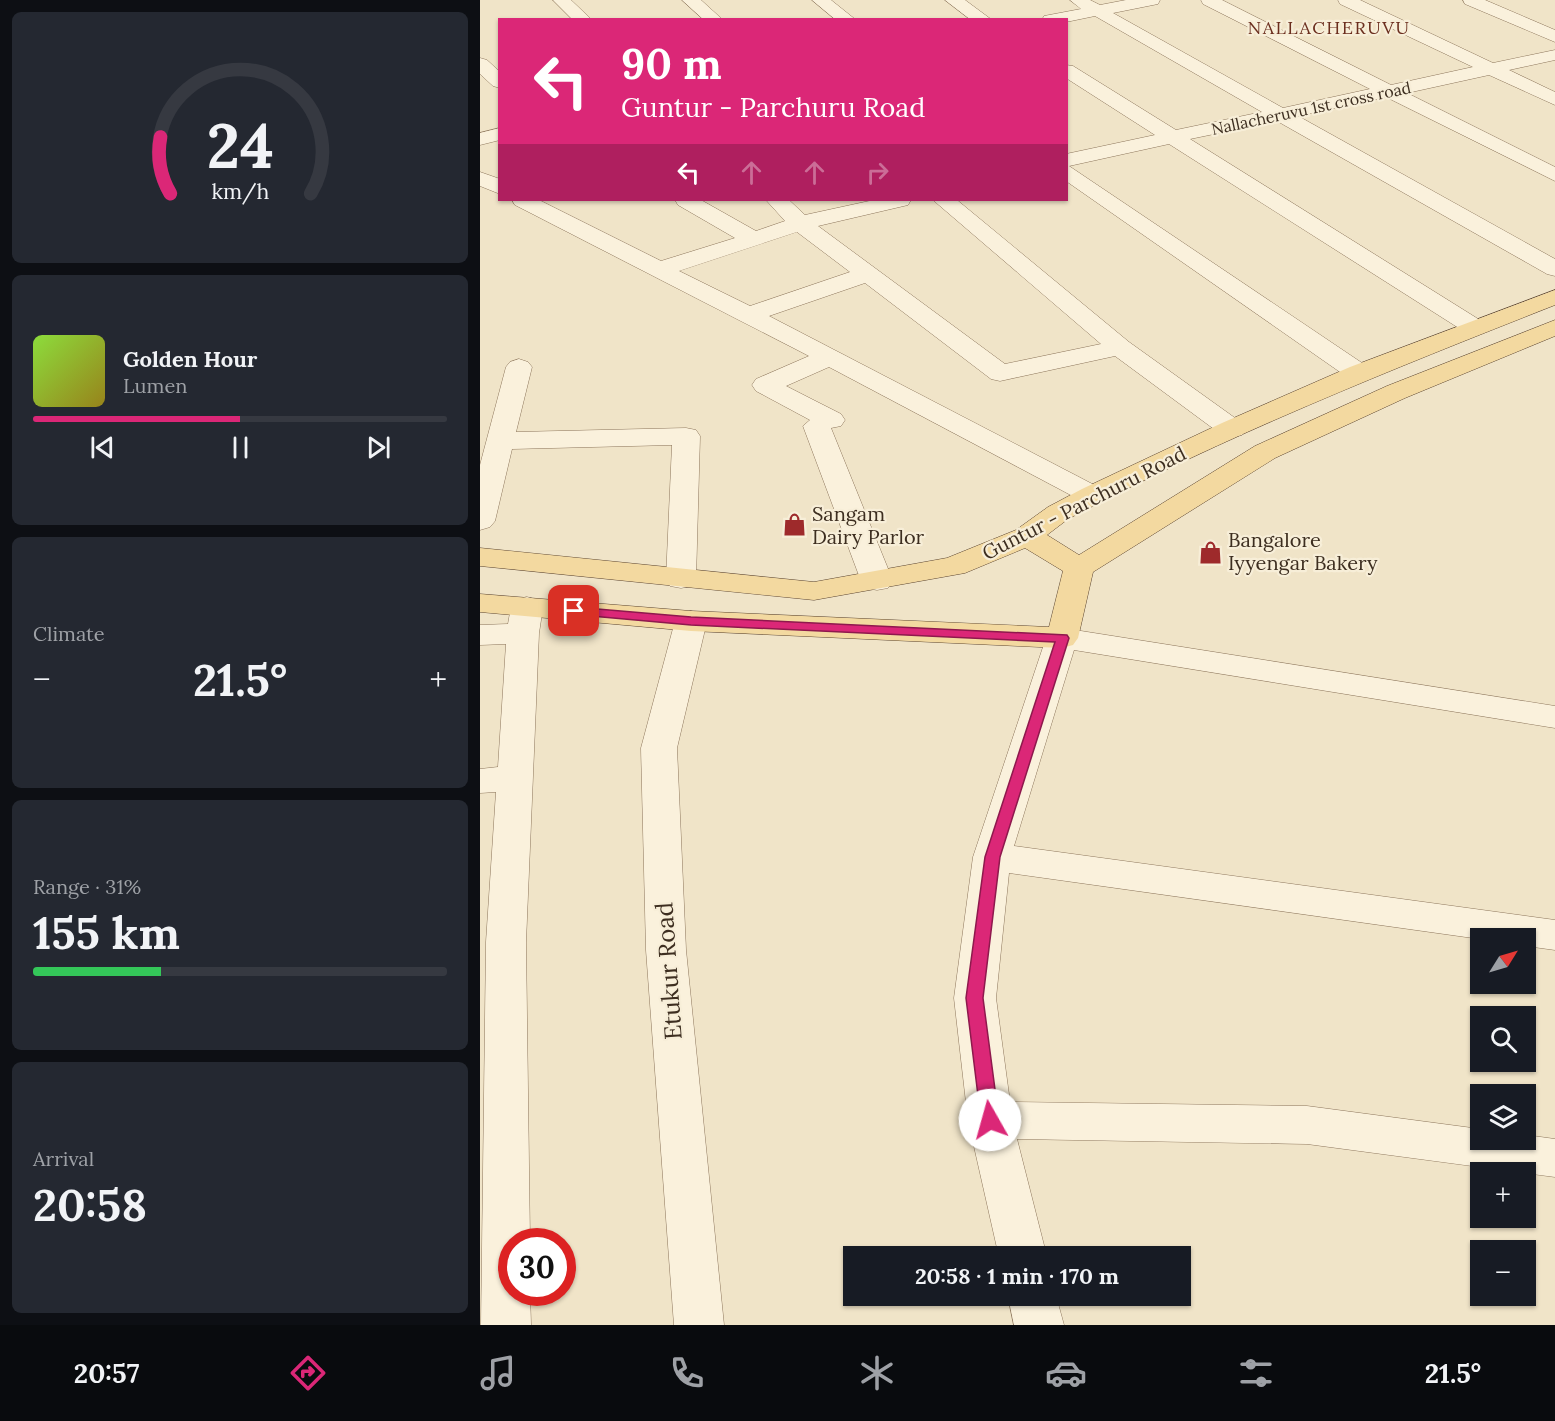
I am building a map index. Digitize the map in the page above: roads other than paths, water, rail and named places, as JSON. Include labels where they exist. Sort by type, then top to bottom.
[{"type":"main road","name":"Guntur - Parchuru Road","points":[[480,557],[814,591],[954,566],[1028,536],[1058,513],[1092,495],[1232,429],[1359,373],[1555,297]]},
{"type":"main road","points":[[480,603],[525,620],[691,621],[1062,638],[1079,568],[1265,452],[1396,392],[1555,327]]},
{"type":"main road","points":[[1028,536],[1079,568]]},
{"type":"main road","points":[[792,625],[814,591]]},
{"type":"street","points":[[561,0],[582,18]]},
{"type":"street","points":[[690,0],[712,18]]},
{"type":"street","points":[[820,0],[845,18]]},
{"type":"street","points":[[953,0],[981,18]]},
{"type":"street","points":[[1078,0],[1555,268]]},
{"type":"street","points":[[1060,18],[1152,0]]},
{"type":"street","points":[[1209,0],[1555,175]]},
{"type":"street","points":[[1346,0],[1555,99]]},
{"type":"street","points":[[1471,0],[1555,37]]},
{"type":"street","name":"Nallacheruvu 1st cross road","points":[[1068,160],[1555,55]]},
{"type":"street","points":[[480,64],[498,80]]},
{"type":"street","points":[[1068,71],[1474,327]]},
{"type":"street","points":[[480,139],[498,134]]},
{"type":"street","points":[[1068,172],[1359,373]]},
{"type":"street","points":[[480,178],[498,187]]},
{"type":"street","points":[[525,201],[749,315],[1092,495]]},
{"type":"street","points":[[688,201],[754,239]]},
{"type":"street","points":[[778,201],[800,223],[1000,373],[1120,347]]},
{"type":"street","points":[[660,269],[800,223],[896,201]]},
{"type":"street","points":[[945,201],[1120,347],[1232,429]]},
{"type":"street","points":[[749,315],[867,274]]},
{"type":"street","points":[[830,357],[765,385],[824,423],[877,581]]},
{"type":"street","points":[[480,521],[519,367]]},
{"type":"street","points":[[500,441],[686,436],[681,579]]},
{"type":"street","points":[[480,635],[525,620],[498,780],[493,944],[492,1177],[506,1325]]},
{"type":"street","name":"Etukur Road","points":[[691,621],[659,748],[666,950],[699,1325]]},
{"type":"street","points":[[1020,1246],[990,1120],[975,998],[993,857],[1062,638],[1555,717]]},
{"type":"street","points":[[993,857],[1555,935]]},
{"type":"street","points":[[990,1120],[1307,1125],[1555,1158]]},
{"type":"street","points":[[1034,1306],[1039,1325]]},
{"type":"place","name":"Sangam Dairy Parlor","points":[[794,525]]},
{"type":"place","name":"Bangalore Iyyengar Bakery","points":[[1210,552]]},
{"type":"district","name":"NALLACHERUVU","points":[[1329,28]]}]
